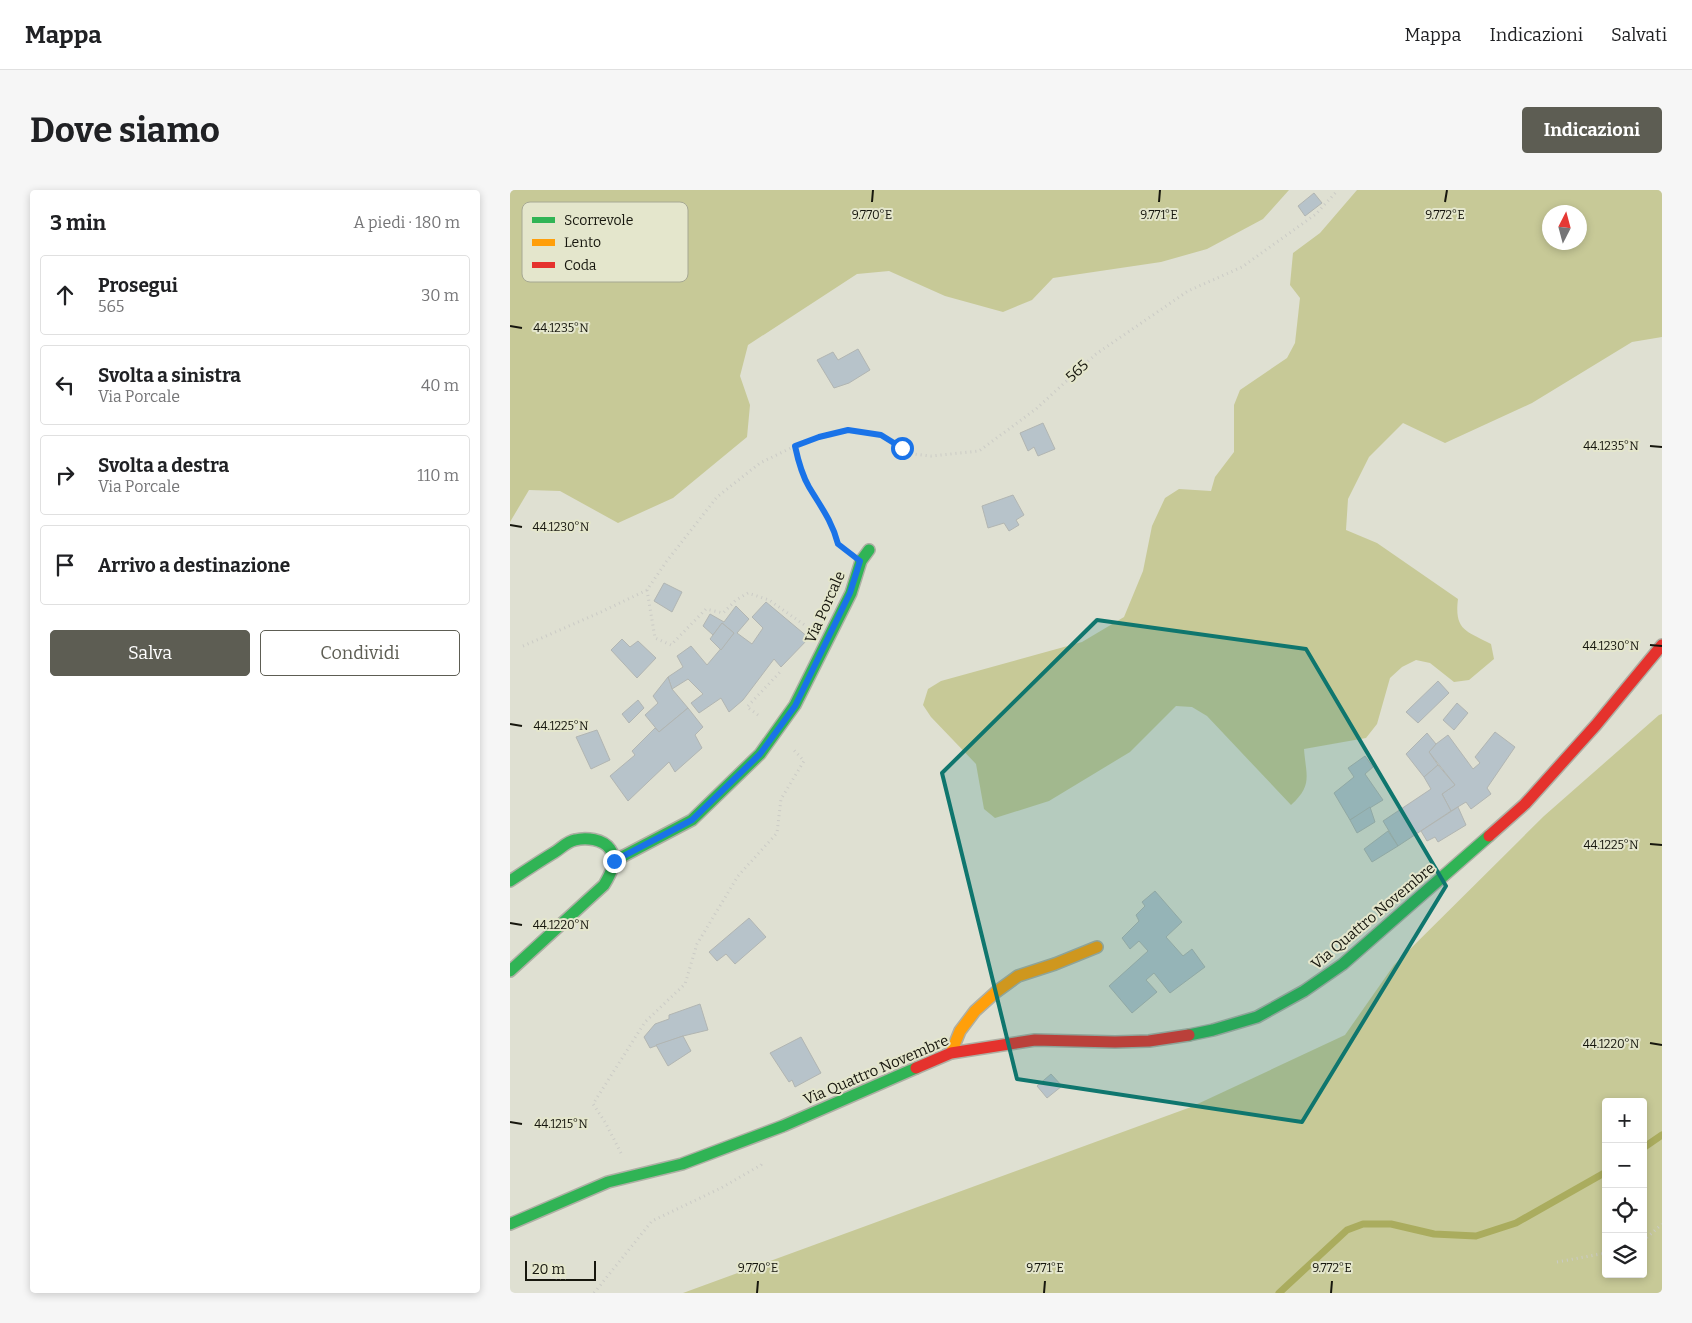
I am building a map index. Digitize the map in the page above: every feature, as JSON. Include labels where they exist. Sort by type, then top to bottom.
[{"type":"street","points":[[860,561],[869,550]]},
{"type":"street","name":"Via Porcale","points":[[614,861],[692,820],[760,754],[795,706],[850,593],[860,561]]},
{"type":"street","name":"Via Quattro Novembre","points":[[510,1224],[608,1182],[682,1164],[783,1126],[951,1052],[1035,1040],[1149,1041],[1213,1030],[1257,1017],[1304,991],[1343,964],[1525,804],[1596,725],[1662,645]]},
{"type":"street","points":[[510,881],[573,840],[584,838],[604,842],[610,846],[614,861],[612,870],[604,885],[510,971]]},
{"type":"street","points":[[951,1052],[960,1031],[975,1011],[1018,976],[1098,947]]},
{"type":"path","name":"565","points":[[795,446],[819,437],[848,430],[881,435],[913,454],[931,456],[979,451],[1036,409],[1096,354],[1188,291],[1242,267],[1316,214],[1338,190]]},
{"type":"path","name":"Via Porcale","points":[[795,446],[798,461],[808,485],[834,528],[838,544],[860,561]]},
{"type":"path","points":[[523,646],[647,590],[666,562],[717,497],[760,463],[795,446]]},
{"type":"path","name":"Via Porcale","points":[[647,590],[655,638],[671,645],[706,609],[723,613],[736,600],[748,593],[770,600],[809,628]]},
{"type":"path","points":[[633,1176],[605,1122],[593,1104],[645,1022],[685,984],[697,944],[738,876],[777,833],[781,799],[804,761],[777,731],[747,707],[785,667]]},
{"type":"path","points":[[594,1293],[652,1221],[721,1188],[761,1165],[765,1158]]},
{"type":"path","points":[[1647,1237],[1662,1224]]},
{"type":"path","points":[[1557,1262],[1602,1254]]},
{"type":"highlighted area","points":[[1097,620],[1306,649],[1446,886],[1302,1122],[1017,1079],[942,773]]},
{"type":"green space","points":[[510,190],[1289,190],[1263,219],[1207,249],[1161,262],[1053,278],[1032,300],[1003,312],[945,296],[889,271],[857,274],[748,345],[740,376],[750,405],[747,437],[673,498],[618,523],[560,491],[529,490],[510,522]]},
{"type":"green space","points":[[1357,190],[1662,190],[1662,337],[1632,342],[1532,403],[1445,443],[1403,423],[1369,457],[1348,499],[1346,530],[1377,543],[1458,599],[1457,610],[1460,624],[1464,629],[1491,644],[1494,659],[1469,680],[1454,682],[1430,663],[1416,660],[1402,667],[1390,678],[1377,724],[1366,738],[1304,749],[1307,773],[1305,786],[1303,792],[1291,805],[1207,716],[1192,707],[1176,706],[1130,752],[1049,801],[995,818],[984,809],[976,764],[931,717],[923,705],[928,689],[941,681],[1082,642],[1124,617],[1143,571],[1152,526],[1165,498],[1179,489],[1211,491],[1215,477],[1234,452],[1234,405],[1240,390],[1287,358],[1295,343],[1300,298],[1290,285],[1293,253],[1320,233]]},
{"type":"green space","points":[[1662,714],[1662,1293],[683,1293],[1191,1107],[1345,1035],[1394,965],[1544,816]]},
{"type":"building","points":[[1314,193],[1322,203],[1305,216],[1298,206]]},
{"type":"building","points":[[858,349],[870,370],[849,383],[834,388],[817,360],[833,352],[838,360]]},
{"type":"building","points":[[1043,423],[1055,449],[1038,456],[1034,447],[1028,451],[1020,433]]},
{"type":"building","points":[[1013,495],[1024,515],[1016,520],[1019,525],[1009,531],[1004,523],[988,528],[982,506]]},
{"type":"building","points":[[664,583],[682,592],[672,612],[654,601]]},
{"type":"building","points":[[766,602],[809,638],[781,667],[774,659],[743,700],[729,712],[721,698],[699,713],[691,703],[703,694],[688,679],[672,689],[668,677],[683,667],[677,656],[691,646],[707,665],[734,633],[722,623],[713,635],[703,626],[710,614],[724,622],[736,606],[749,619],[737,633],[752,644],[763,628],[752,617]]},
{"type":"building","points":[[722,623],[734,633],[721,650],[710,639]]},
{"type":"building","points":[[622,639],[630,647],[638,641],[656,658],[637,678],[611,650]]},
{"type":"building","points":[[668,677],[672,689],[688,708],[659,732],[645,715],[658,703],[653,696]]},
{"type":"building","points":[[1438,681],[1449,693],[1418,723],[1406,712]]},
{"type":"building","points":[[638,700],[644,708],[629,723],[622,714]]},
{"type":"building","points":[[1457,703],[1468,713],[1454,730],[1443,720]]},
{"type":"building","points":[[688,708],[703,727],[695,735],[702,748],[675,772],[669,762],[628,801],[610,776],[635,755],[632,751],[655,728],[659,732]]},
{"type":"building","points":[[597,730],[610,760],[591,769],[576,737]]},
{"type":"building","points":[[1495,732],[1515,747],[1487,788],[1491,794],[1471,809],[1466,802],[1451,811],[1442,794],[1455,785],[1429,752],[1448,735],[1473,769],[1480,763],[1475,757]]},
{"type":"building","points":[[1427,733],[1436,744],[1429,752],[1438,765],[1424,777],[1406,754]]},
{"type":"building","points":[[1365,756],[1373,767],[1365,774],[1383,800],[1350,820],[1334,793],[1354,777],[1348,768]]},
{"type":"building","points":[[1438,765],[1455,785],[1442,794],[1451,811],[1398,846],[1383,821],[1431,789],[1424,777]]},
{"type":"building","points":[[1370,807],[1375,822],[1357,833],[1350,820]]},
{"type":"building","points":[[1458,807],[1466,825],[1438,842],[1435,837],[1427,841],[1421,831]]},
{"type":"building","points":[[1388,831],[1398,846],[1372,862],[1364,849]]},
{"type":"building","points":[[1155,891],[1182,922],[1166,937],[1183,956],[1192,949],[1205,967],[1170,993],[1154,973],[1146,980],[1157,992],[1132,1013],[1109,986],[1148,951],[1139,941],[1130,949],[1122,938],[1139,921],[1136,915],[1145,906],[1142,902]]},
{"type":"building","points":[[749,918],[766,937],[735,964],[726,954],[717,961],[709,952]]},
{"type":"building","points":[[700,1004],[708,1030],[683,1036],[650,1048],[644,1037],[655,1024],[669,1019],[669,1015]]},
{"type":"building","points":[[683,1036],[691,1051],[668,1066],[656,1045]]},
{"type":"building","points":[[801,1037],[821,1073],[795,1087],[792,1080],[789,1082],[770,1053]]},
{"type":"building","points":[[1051,1074],[1062,1086],[1047,1098],[1037,1086]]},
{"type":"waterway","points":[[1647,1145],[1662,1135]]},
{"type":"waterway","points":[[1279,1293],[1347,1230],[1363,1224],[1391,1224],[1434,1234],[1476,1236],[1516,1223],[1602,1174]]},
{"type":"traffic: fast","points":[[614,861],[692,820],[760,754],[795,705],[851,593],[861,561],[869,550]]},
{"type":"traffic: fast","points":[[1189,1035],[1257,1017],[1304,991],[1343,964],[1489,836]]},
{"type":"traffic: fast","points":[[510,881],[567,843],[579,839],[603,843],[610,849],[613,858],[612,868],[604,885],[510,971]]},
{"type":"traffic: fast","points":[[510,1224],[608,1182],[682,1164],[783,1126],[916,1068]]},
{"type":"traffic: slow","points":[[951,1053],[960,1031],[975,1011],[1018,976],[1097,947]]},
{"type":"traffic: jam","points":[[1489,836],[1525,804],[1596,725],[1662,645]]},
{"type":"traffic: jam","points":[[916,1068],[951,1053],[1035,1040],[1149,1041],[1189,1035]]},
{"type":"route","points":[[614,861],[692,820],[760,754],[795,706],[850,593],[860,561],[838,544],[834,528],[808,485],[798,461],[795,446],[819,437],[848,430],[881,435],[902,448]]}]
